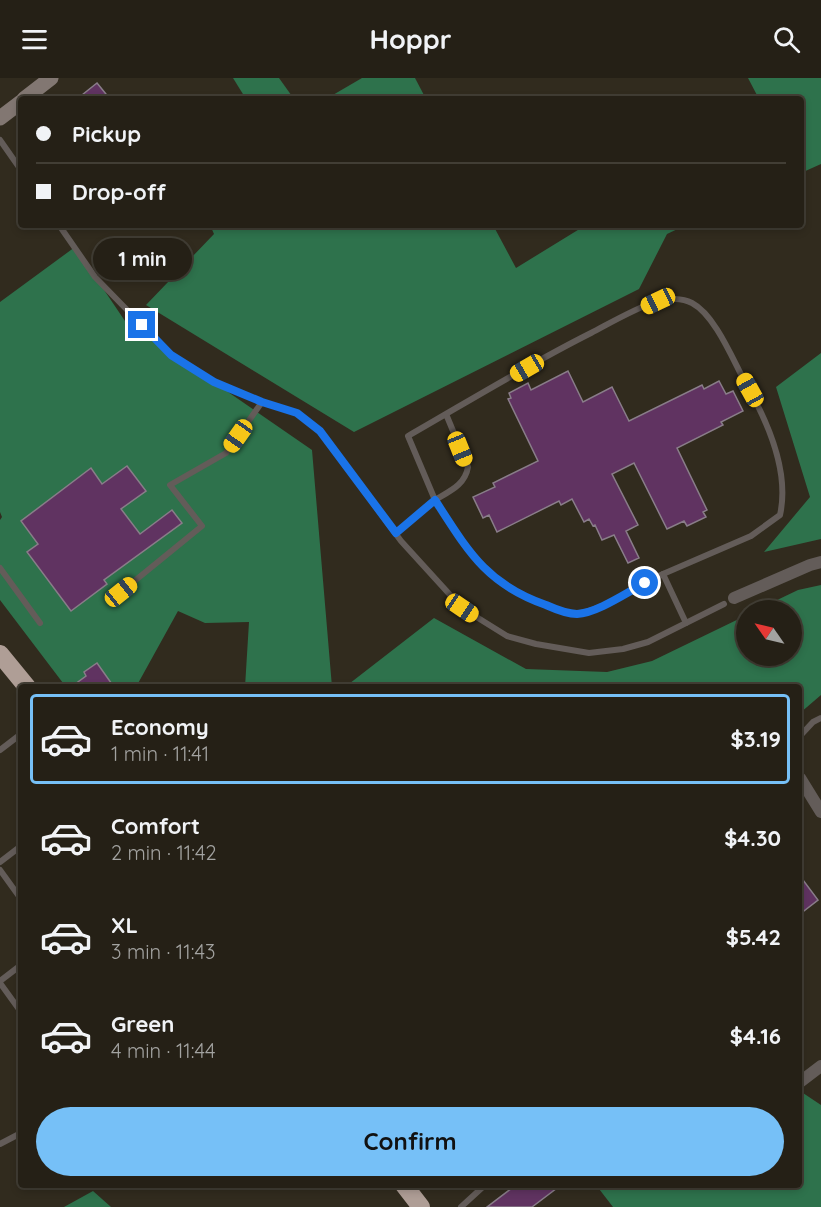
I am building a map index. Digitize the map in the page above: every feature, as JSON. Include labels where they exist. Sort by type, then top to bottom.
[{"type":"highway","points":[[0,654],[25,684]]},
{"type":"highway","points":[[406,1188],[421,1207]]},
{"type":"street","points":[[28,96],[51,78]]},
{"type":"street","points":[[0,118],[18,104]]},
{"type":"street","points":[[729,601],[821,562]]},
{"type":"street","points":[[802,781],[821,812]]},
{"type":"street","points":[[802,1080],[821,1066]]},
{"type":"lane","points":[[0,140],[18,166]]},
{"type":"lane","points":[[61,228],[95,277],[171,355],[214,382],[262,402],[297,413],[320,431],[396,533],[462,608],[507,636],[536,644],[590,653],[623,649],[648,642],[729,601]]},
{"type":"lane","points":[[679,298],[693,304],[708,317],[750,390],[769,433],[781,474],[783,499],[780,515],[751,536],[663,574],[591,611],[576,614],[524,597],[501,584],[469,553],[435,500],[408,436],[567,345],[658,301],[679,298]]},
{"type":"lane","points":[[121,592],[202,526],[170,485],[226,453],[262,402]]},
{"type":"lane","points":[[396,533],[435,500],[461,483],[466,476],[468,467],[446,414]]},
{"type":"lane","points":[[0,568],[40,623]]},
{"type":"lane","points":[[663,574],[686,623]]},
{"type":"lane","points":[[802,734],[813,722],[821,718]]},
{"type":"lane","points":[[0,750],[18,736]]},
{"type":"lane","points":[[0,862],[18,848]]},
{"type":"lane","points":[[0,870],[18,895]]},
{"type":"lane","points":[[18,967],[0,982],[18,1008]]},
{"type":"lane","points":[[0,1144],[18,1134]]},
{"type":"lane","points":[[461,1207],[481,1188]]},
{"type":"green space","points":[[233,78],[279,78],[292,96],[244,96]]},
{"type":"green space","points":[[362,78],[415,78],[424,96],[331,96]]},
{"type":"green space","points":[[748,78],[821,78],[821,164],[804,172],[804,96],[757,96]]},
{"type":"green space","points":[[211,228],[495,228],[516,268],[581,228],[680,228],[667,234],[639,289],[354,432],[146,305],[214,234]]},
{"type":"green space","points":[[75,247],[125,321],[312,450],[332,684],[245,684],[249,622],[205,623],[178,611],[138,684],[64,684],[0,600],[0,520],[2,517],[0,512],[0,302]]},
{"type":"green space","points":[[821,353],[821,539],[764,552],[810,497],[776,387]]},
{"type":"green space","points":[[821,585],[821,695],[802,711],[802,684],[349,684],[434,618],[526,669],[607,672],[652,661],[736,620],[736,666],[802,666],[802,600],[777,600],[798,590]]},
{"type":"green space","points":[[802,1092],[821,1105],[821,1207],[613,1207],[598,1188],[802,1188]]},
{"type":"green space","points":[[93,1191],[111,1207],[64,1207]]},
{"type":"building","points":[[97,83],[108,96],[81,96]]},
{"type":"building","points":[[568,371],[583,402],[612,387],[629,421],[702,385],[704,389],[719,381],[726,394],[733,391],[743,411],[721,422],[723,425],[677,448],[707,510],[703,512],[706,517],[687,526],[684,521],[667,529],[634,463],[612,474],[638,525],[626,531],[639,558],[628,563],[614,535],[602,540],[595,525],[593,526],[589,519],[584,522],[572,499],[561,505],[559,501],[497,532],[489,515],[483,518],[473,497],[495,487],[493,483],[538,461],[508,399],[511,398],[509,393],[528,383],[531,390]]},
{"type":"building","points":[[127,466],[146,491],[121,509],[140,534],[172,510],[182,523],[104,580],[107,584],[71,611],[27,552],[38,544],[21,521],[91,468],[102,484]]},
{"type":"building","points":[[97,663],[112,684],[75,684],[86,676],[84,672]]},
{"type":"building","points":[[802,879],[818,900],[802,912]]},
{"type":"building","points":[[512,1188],[557,1188],[532,1207],[487,1207]]},
{"type":"route","points":[[142,325],[171,355],[214,382],[262,402],[297,413],[320,431],[396,533],[435,500],[469,553],[501,584],[524,597],[576,614],[591,611],[645,583]]}]
